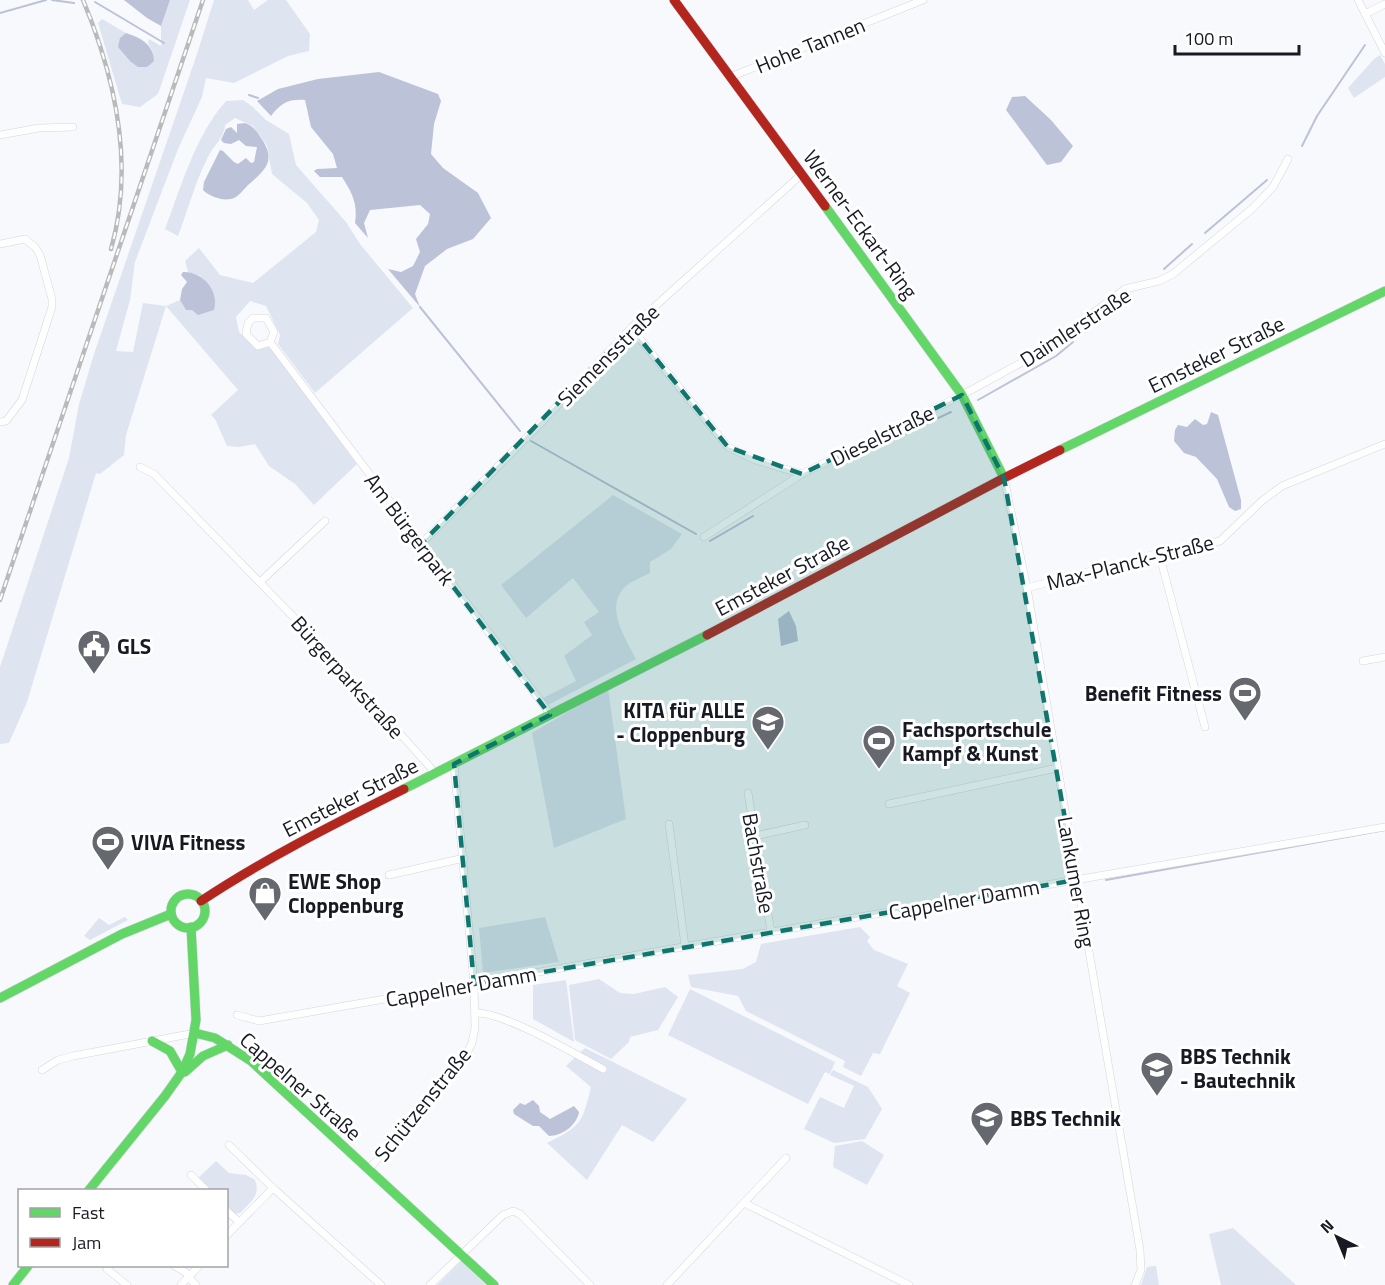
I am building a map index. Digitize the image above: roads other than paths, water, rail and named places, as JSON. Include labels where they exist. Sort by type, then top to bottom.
[{"type":"street","name":"Werner-Eckart-Ring","points":[[674,0],[940,363],[962,395],[1004,478]]},
{"type":"street","name":"Hohe Tannen","points":[[730,77],[923,0]]},
{"type":"street","points":[[1358,0],[1385,53]]},
{"type":"street","points":[[1365,14],[1385,4]]},
{"type":"street","points":[[0,135],[39,128],[73,127]]},
{"type":"street","name":"Daimlerstraße","points":[[962,395],[1041,352],[1125,289],[1159,281],[1173,274],[1253,208],[1273,187],[1288,159]]},
{"type":"street","name":"Siemensstraße","points":[[421,544],[537,428],[631,328],[802,174]]},
{"type":"street","points":[[0,244],[25,239],[35,247],[40,255],[52,299],[45,335],[22,400],[6,421],[0,422]]},
{"type":"street","name":"Emsteker Straße","points":[[201,901],[240,875],[302,840],[727,625],[1004,478],[1385,291]]},
{"type":"street","name":"Am Bürgerpark","points":[[253,318],[266,318],[274,332],[270,342],[258,346],[246,334],[248,323],[253,318]]},
{"type":"street","points":[[631,328],[728,447],[755,460],[802,474]]},
{"type":"street","name":"Am Bürgerpark","points":[[270,342],[550,715]]},
{"type":"street","name":"Dieselstraße","points":[[704,537],[802,474],[962,395]]},
{"type":"street","name":"Max-Planck-Straße","points":[[1027,588],[1159,553],[1220,541],[1263,500],[1282,486],[1385,444]]},
{"type":"street","name":"Bürgerparkstraße","points":[[140,467],[154,474],[260,582],[431,768],[433,774]]},
{"type":"street","name":"Lankumer Ring","points":[[1004,478],[1027,588],[1142,1260],[1135,1285]]},
{"type":"street","points":[[260,582],[325,520]]},
{"type":"street","points":[[1159,553],[1205,727]]},
{"type":"street","points":[[1363,661],[1385,657]]},
{"type":"street","name":"Schützenstraße","points":[[369,1169],[460,1064],[472,1043],[476,1012],[454,764]]},
{"type":"street","points":[[889,804],[1057,768]]},
{"type":"street","name":"Bachstraße","points":[[747,793],[771,932]]},
{"type":"street","points":[[669,824],[685,946]]},
{"type":"street","points":[[755,836],[805,825]]},
{"type":"street","name":"Cappelner Damm","points":[[237,1015],[259,1021],[1385,827]]},
{"type":"street","points":[[389,875],[464,858]]},
{"type":"street","points":[[193,895],[201,901],[204,909],[203,918],[197,925],[180,926],[173,919],[172,904],[179,896],[193,895]]},
{"type":"street","points":[[0,998],[105,943],[171,914]]},
{"type":"street","points":[[180,1075],[192,1050],[195,1033],[196,1000],[191,927]]},
{"type":"street","points":[[476,1012],[491,1014],[550,1040],[603,1069]]},
{"type":"street","name":"Cappelner Straße","points":[[42,1070],[65,1057],[195,1033],[207,1035],[228,1045],[251,1061],[494,1285]]},
{"type":"street","points":[[152,1041],[170,1051],[180,1075]]},
{"type":"street","points":[[91,1189],[180,1075],[203,1056],[228,1045]]},
{"type":"street","points":[[229,1144],[273,1188],[381,1285]]},
{"type":"street","points":[[667,1285],[786,1158]]},
{"type":"street","points":[[191,1175],[204,1189]]},
{"type":"street","points":[[228,1234],[273,1188]]},
{"type":"street","points":[[744,1203],[909,1285]]},
{"type":"street","points":[[430,1285],[503,1215],[513,1211],[520,1214],[590,1285]]},
{"type":"street","points":[[228,1212],[239,1222]]},
{"type":"street","points":[[13,1285],[27,1267]]},
{"type":"street","points":[[176,1267],[189,1276],[196,1285]]},
{"type":"street","points":[[181,1285],[197,1267]]},
{"type":"street","points":[[107,1269],[127,1285]]},
{"type":"water","points":[[124,0],[170,0],[161,26]]},
{"type":"water","points":[[126,33],[149,46],[154,61],[147,67],[138,67],[118,47],[120,38]]},
{"type":"water","points":[[379,72],[438,94],[441,101],[434,124],[431,154],[443,168],[478,193],[491,218],[473,239],[447,249],[425,266],[415,294],[420,307],[388,269],[401,272],[413,266],[420,252],[416,239],[428,224],[430,214],[420,205],[370,210],[364,223],[368,238],[355,223],[356,210],[353,198],[342,177],[320,177],[314,171],[337,168],[333,154],[311,127],[305,100],[285,103],[271,116],[257,101],[278,89],[318,79]]},
{"type":"water","points":[[1025,96],[1051,120],[1073,146],[1061,162],[1047,165],[1006,110],[1012,97]]},
{"type":"water","points":[[245,123],[256,131],[266,146],[267,164],[264,170],[236,197],[222,199],[214,197],[203,190],[204,182],[220,150],[238,164],[246,158],[251,163],[254,162],[257,147],[246,146],[239,140],[231,144],[221,140],[226,129],[231,127],[237,133],[237,124]]},
{"type":"water","points":[[183,272],[197,275],[208,284],[214,296],[214,310],[198,315],[192,310],[186,310],[180,300],[182,289],[187,282],[181,275]]},
{"type":"water","points":[[1211,412],[1218,415],[1241,500],[1241,509],[1235,511],[1229,507],[1217,479],[1196,457],[1184,453],[1174,441],[1178,425],[1187,427],[1195,419],[1203,425],[1207,424]]},
{"type":"water","points":[[789,611],[796,626],[798,641],[781,646],[778,619]]},
{"type":"water","points":[[533,1100],[539,1106],[540,1112],[550,1119],[574,1106],[579,1112],[578,1117],[568,1129],[549,1136],[539,1126],[533,1126],[514,1114],[513,1110],[520,1103],[525,1105]]},
{"type":"waterway","points":[[0,13],[46,0]]},
{"type":"waterway","points":[[52,0],[74,3]]},
{"type":"waterway","points":[[95,2],[164,43]]},
{"type":"waterway","points":[[1302,146],[1317,116],[1365,45]]},
{"type":"waterway","points":[[249,95],[258,98]]},
{"type":"waterway","points":[[1205,233],[1267,180]]},
{"type":"waterway","points":[[1164,269],[1192,244]]},
{"type":"waterway","points":[[1108,313],[1128,297]]},
{"type":"waterway","points":[[420,307],[520,431]]},
{"type":"waterway","points":[[1085,332],[1094,324]]},
{"type":"waterway","points":[[978,400],[1056,356],[1073,342]]},
{"type":"waterway","points":[[853,458],[951,412]]},
{"type":"waterway","points":[[531,441],[696,534]]},
{"type":"waterway","points":[[710,541],[753,516]]},
{"type":"waterway","points":[[1106,880],[1385,830]]},
{"type":"railway","points":[[83,0],[104,60],[118,122],[121,186],[118,218],[111,249]]},
{"type":"railway","points":[[0,600],[203,0]]},
{"type":"place","name":"GLS","points":[[94,675]]},
{"type":"place","name":"Benefit Fitness","points":[[1245,722]]},
{"type":"place","name":"KITA für ALLE - Cloppenburg","points":[[768,751]]},
{"type":"place","name":"Fachsportschule Kampf & Kunst","points":[[879,770]]},
{"type":"place","name":"VIVA Fitness","points":[[108,871]]},
{"type":"place","name":"EWE Shop Cloppenburg","points":[[265,922]]},
{"type":"place","name":"BBS Technik - Bautechnik","points":[[1157,1097]]},
{"type":"place","name":"BBS Technik","points":[[987,1147]]}]
